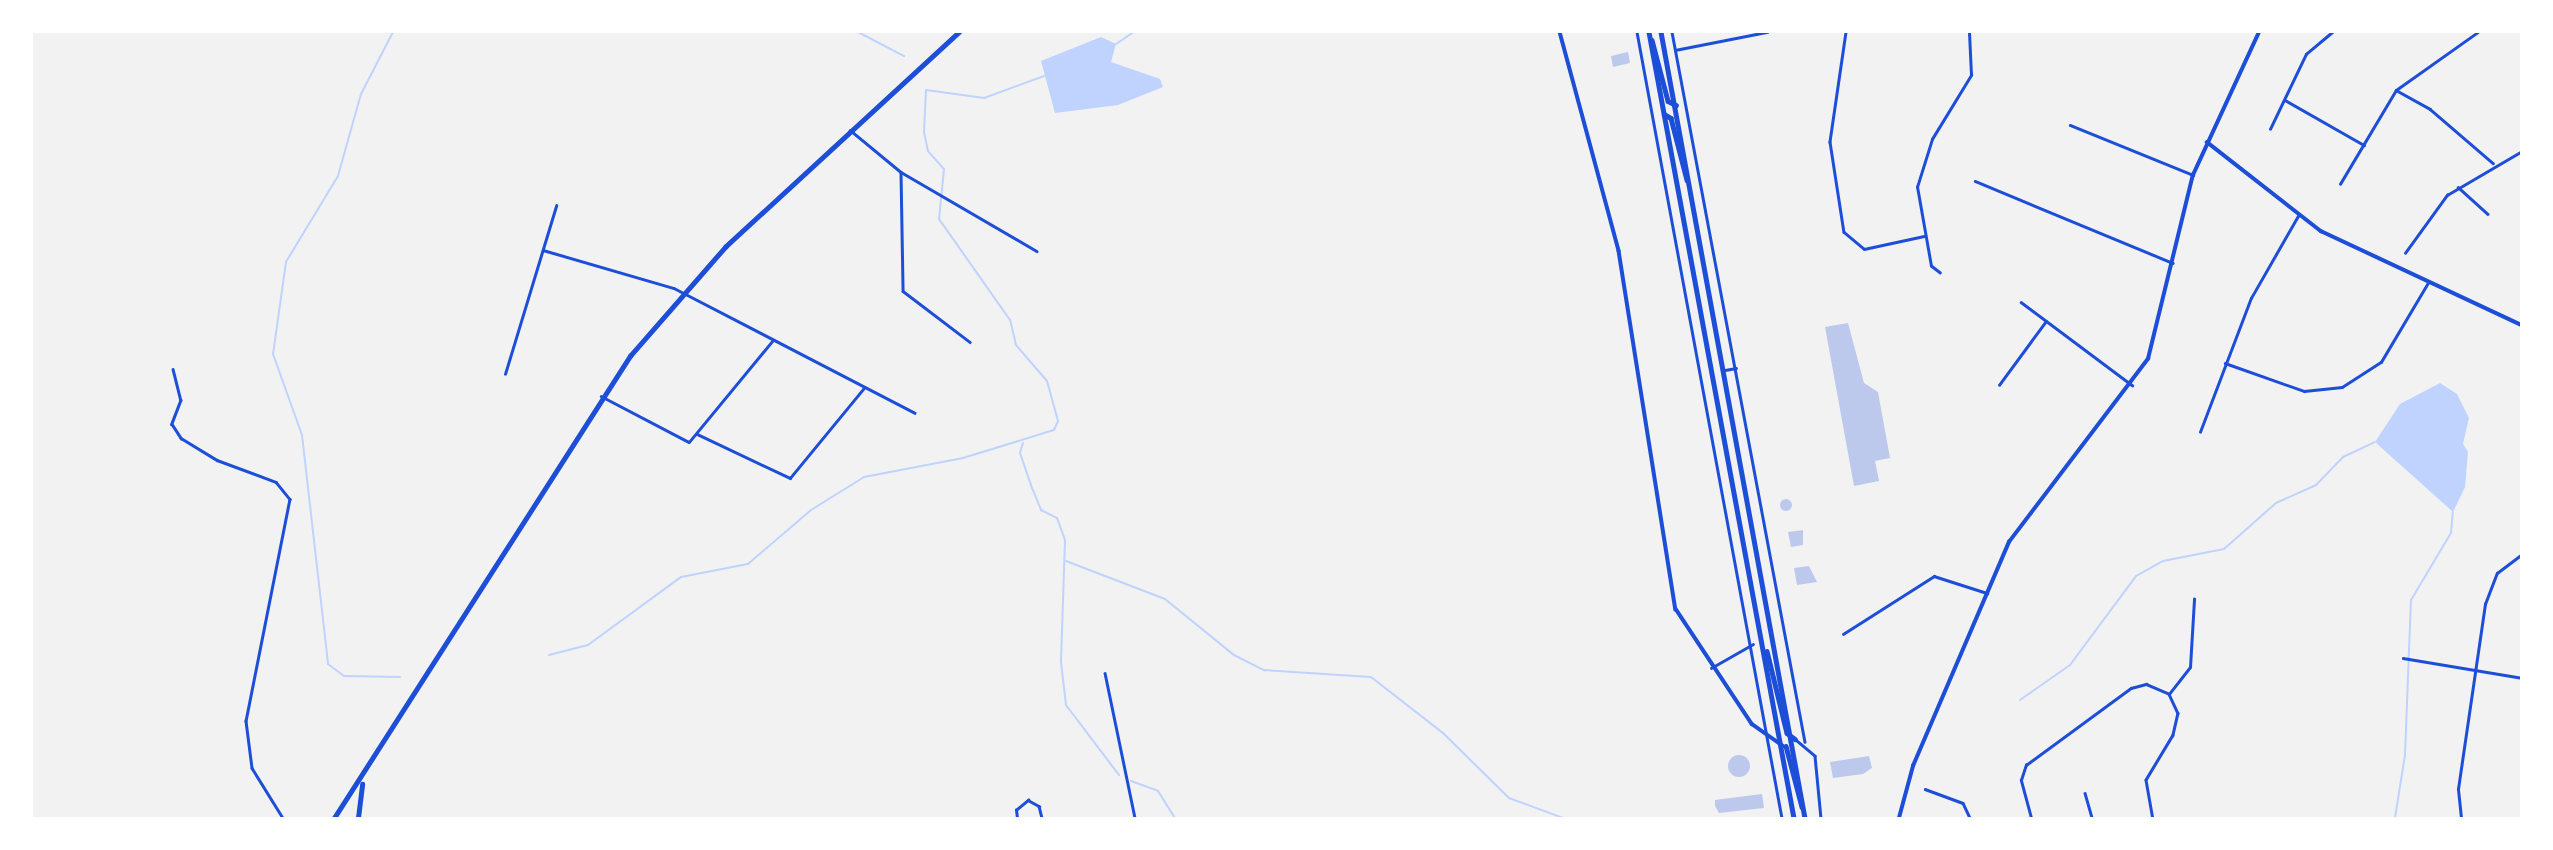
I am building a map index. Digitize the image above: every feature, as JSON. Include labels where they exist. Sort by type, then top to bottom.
[{"type":"main road","points":[[334,818],[362,783],[601,396],[683,292],[850,130],[958,32]]},
{"type":"main road","points":[[1661,32],[1796,739],[1805,818]]},
{"type":"main road","points":[[1650,34],[1668,101],[1676,105]]},
{"type":"main road","points":[[1650,34],[1785,746],[1794,818]]},
{"type":"main road","points":[[1664,114],[1671,118],[1690,187]]},
{"type":"main road","points":[[1766,650],[1787,733],[1796,739]]},
{"type":"main road","points":[[1785,746],[1805,811]]},
{"type":"main road","points":[[358,818],[362,783]]},
{"type":"street","points":[[1560,32],[1619,251],[1671,592],[1711,668],[1772,743],[1785,746]]},
{"type":"street","points":[[1637,32],[1772,743],[1782,818]]},
{"type":"street","points":[[1672,32],[1805,742],[1819,770],[1821,818]]},
{"type":"street","points":[[1675,50],[1767,32]]},
{"type":"street","points":[[1846,32],[1830,142],[1844,232],[1864,249],[1924,236]]},
{"type":"street","points":[[1940,273],[1931,266],[1924,236],[1920,170],[1932,139],[1969,82],[1969,32]]},
{"type":"street","points":[[1899,818],[1913,766],[2017,528],[2132,385],[2152,351],[2193,175],[2259,32]]},
{"type":"street","points":[[2270,129],[2306,54],[2332,32]]},
{"type":"street","points":[[2340,184],[2396,90],[2478,32]]},
{"type":"street","points":[[2396,90],[2430,109],[2493,163]]},
{"type":"street","points":[[2285,100],[2364,145]]},
{"type":"street","points":[[1676,105],[1685,104]]},
{"type":"street","points":[[1653,116],[1664,114]]},
{"type":"street","points":[[2070,125],[2193,175]]},
{"type":"street","points":[[850,130],[901,172],[1037,251]]},
{"type":"street","points":[[2207,142],[2298,216],[2428,283],[2522,325]]},
{"type":"street","points":[[2405,253],[2424,220],[2458,187],[2493,163],[2522,151]]},
{"type":"street","points":[[901,172],[903,291],[970,342]]},
{"type":"street","points":[[1975,181],[2173,262]]},
{"type":"street","points":[[2458,187],[2488,214]]},
{"type":"street","points":[[505,374],[556,206]]},
{"type":"street","points":[[2200,432],[2257,286],[2298,216]]},
{"type":"street","points":[[543,250],[683,292],[915,413]]},
{"type":"street","points":[[2225,363],[2304,391],[2342,387],[2381,362],[2428,283]]},
{"type":"street","points":[[2021,302],[2132,385]]},
{"type":"street","points":[[1999,384],[2046,321]]},
{"type":"street","points":[[601,396],[684,442],[697,434],[773,340]]},
{"type":"street","points":[[173,369],[181,400],[172,424],[181,438],[217,460],[276,482],[290,499],[246,721],[252,768],[283,818]]},
{"type":"street","points":[[1725,370],[1736,369]]},
{"type":"street","points":[[697,434],[790,478],[865,387]]},
{"type":"street","points":[[2460,818],[2458,789],[2488,591],[2497,573],[2522,554]]},
{"type":"street","points":[[1843,634],[1931,577],[1950,577],[1987,593]]},
{"type":"street","points":[[2169,694],[2190,667],[2194,598]]},
{"type":"street","points":[[1711,668],[1753,644]]},
{"type":"street","points":[[2403,658],[2522,678]]},
{"type":"street","points":[[1105,673],[1135,818]]},
{"type":"street","points":[[2031,818],[2021,780],[2036,754],[2131,688],[2154,685],[2169,694],[2177,727],[2146,780],[2153,818]]},
{"type":"street","points":[[1796,739],[1805,742]]},
{"type":"street","points":[[1925,789],[1963,803],[1970,818]]},
{"type":"street","points":[[2085,793],[2092,818]]},
{"type":"street","points":[[1017,818],[1016,810],[1028,800],[1039,806],[1042,818]]},
{"type":"water","points":[[1101,37],[1116,44],[1111,62],[1160,79],[1163,87],[1118,105],[1055,113],[1041,61]]},
{"type":"water","points":[[2440,383],[2457,394],[2469,418],[2463,444],[2468,452],[2465,487],[2453,512],[2375,442],[2400,404]]},
{"type":"building","points":[[1628,52],[1630,63],[1613,67],[1611,56]]},
{"type":"building","points":[[1848,323],[1864,383],[1878,392],[1890,458],[1875,461],[1879,481],[1854,486],[1825,327]]},
{"type":"building","points":[[1786,499],[1792,505],[1786,511],[1780,505]]},
{"type":"building","points":[[1803,530],[1803,545],[1791,547],[1788,532]]},
{"type":"building","points":[[1809,566],[1817,582],[1797,585],[1794,568]]},
{"type":"building","points":[[1739,755],[1747,758],[1750,766],[1747,774],[1739,777],[1731,774],[1728,766],[1731,758]]},
{"type":"building","points":[[1869,756],[1872,768],[1863,774],[1833,778],[1830,762]]},
{"type":"building","points":[[1762,794],[1764,808],[1719,813],[1715,806],[1715,800]]},
{"type":"waterway","points":[[393,32],[361,94],[338,176],[286,262],[273,354],[302,435],[328,664],[344,676],[400,677]]},
{"type":"waterway","points":[[858,32],[904,56]]},
{"type":"waterway","points":[[1116,44],[1134,32]]},
{"type":"waterway","points":[[549,655],[588,645],[681,577],[748,564],[811,510],[864,477],[963,458],[1054,430],[1058,421],[1047,381],[1016,345],[1010,320],[939,219],[944,169],[928,151],[924,132],[926,90],[984,98],[1044,76]]},
{"type":"waterway","points":[[2020,700],[2070,665],[2136,576],[2163,561],[2224,549],[2276,503],[2316,485],[2343,457],[2375,442]]},
{"type":"waterway","points":[[1023,443],[1020,453],[1041,510],[1057,518],[1065,540],[1061,662],[1066,705],[1119,775]]},
{"type":"waterway","points":[[2395,818],[2405,755],[2411,600],[2451,533],[2453,512]]},
{"type":"waterway","points":[[1066,561],[1165,599],[1234,655],[1264,670],[1371,677],[1443,733],[1509,798],[1563,818]]},
{"type":"waterway","points":[[1131,781],[1158,791],[1175,818]]}]
